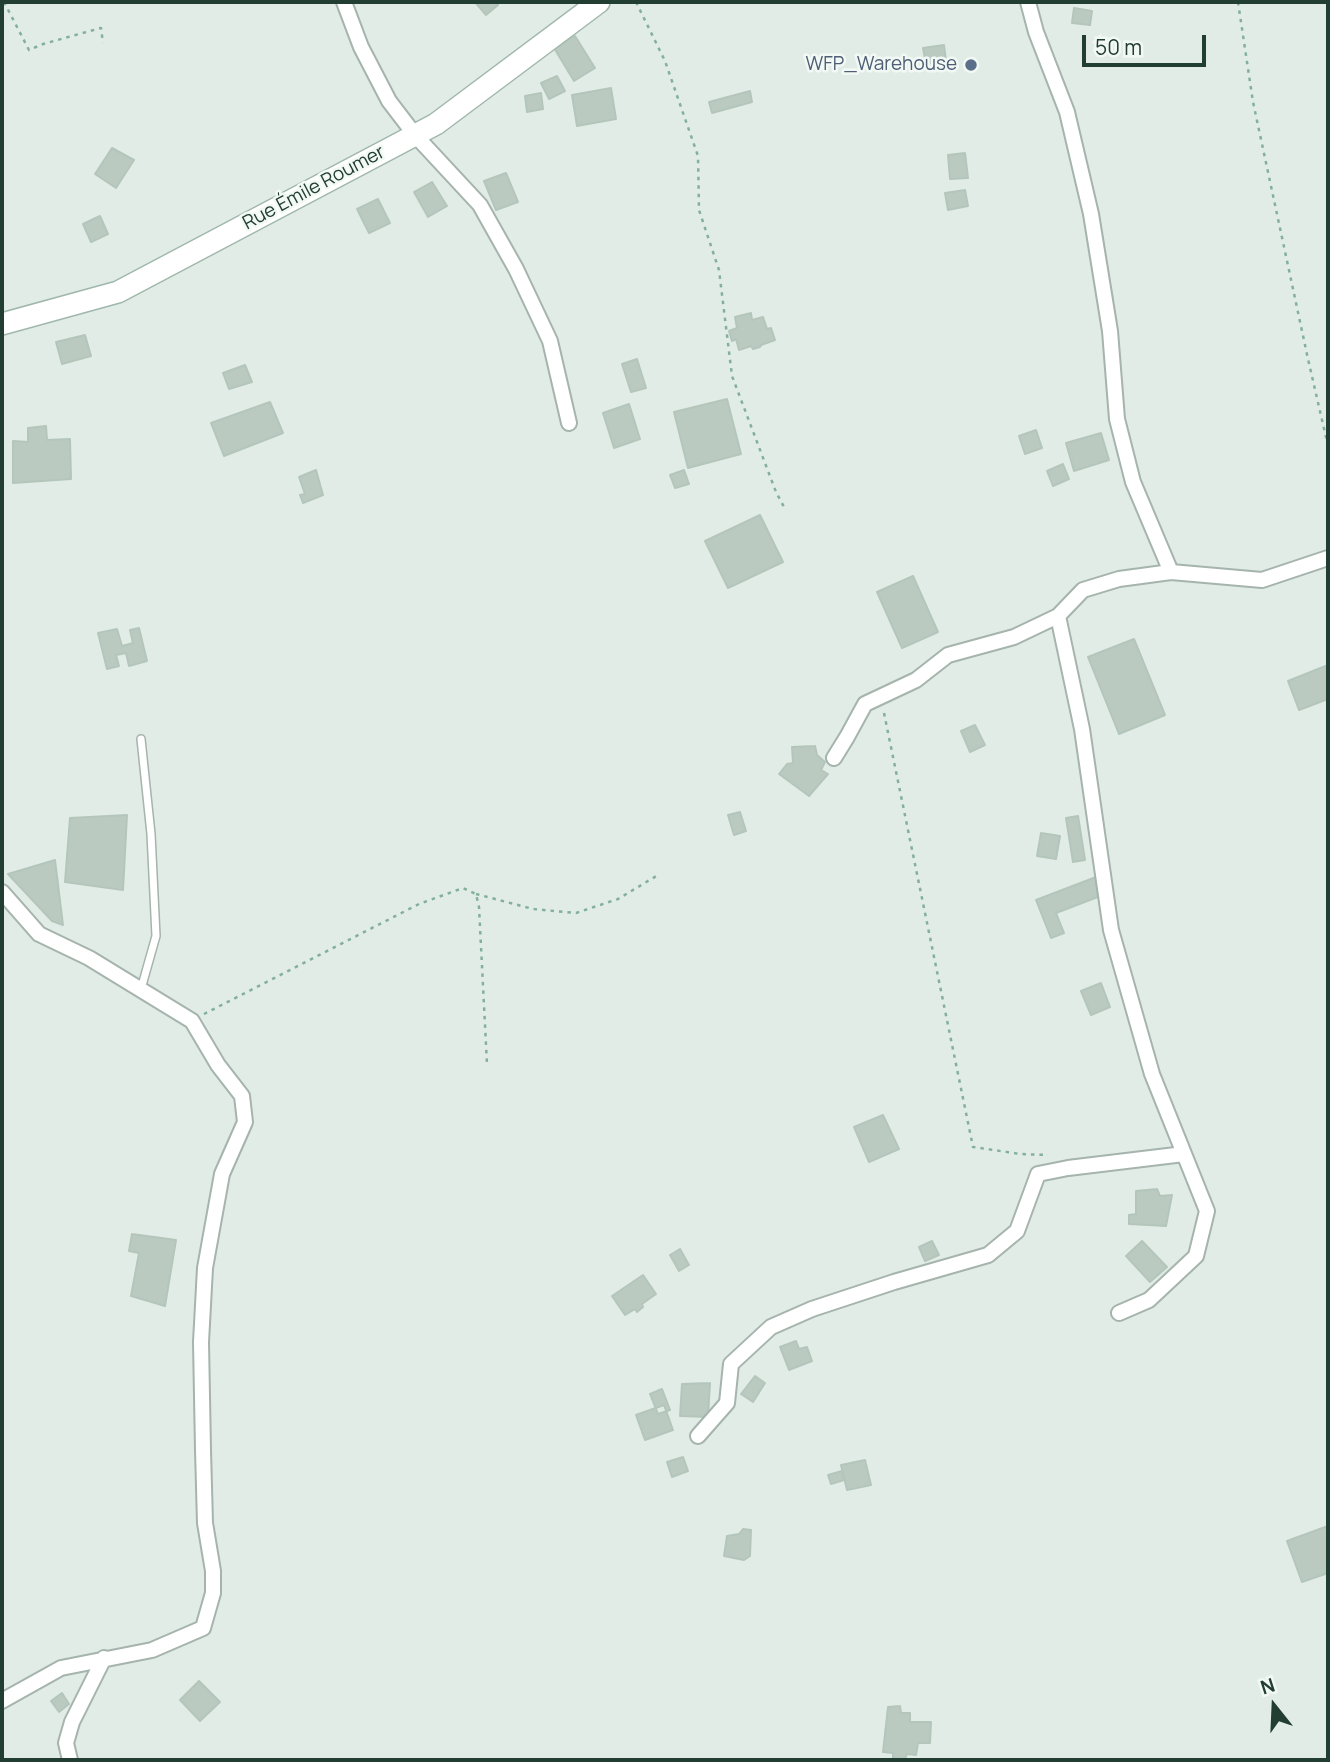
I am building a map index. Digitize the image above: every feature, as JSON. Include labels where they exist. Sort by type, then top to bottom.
[{"type":"street","points":[[344,2],[361,47],[389,101],[415,135],[480,205],[516,269],[550,341],[569,423]]},
{"type":"street","name":"Rue Émile Roumer","points":[[2,324],[118,292],[436,124],[599,2]]},
{"type":"street","points":[[1028,2],[1067,111],[1091,214],[1110,331],[1117,419],[1133,482],[1171,572]]},
{"type":"street","points":[[834,758],[865,704],[916,680],[948,655],[1014,637],[1058,616],[1083,590],[1119,579],[1171,572],[1262,580],[1328,558]]},
{"type":"street","points":[[1058,616],[1082,729],[1111,930],[1152,1074],[1207,1211],[1196,1256],[1149,1300],[1119,1312]]},
{"type":"street","points":[[2,892],[39,934],[89,958],[192,1021],[218,1065],[242,1096],[245,1122],[222,1174],[205,1268],[201,1342],[203,1450],[205,1523],[213,1571],[213,1593],[203,1628],[152,1650],[61,1668],[2,1701]]},
{"type":"street","points":[[698,1436],[727,1403],[731,1364],[771,1327],[812,1309],[988,1255],[1017,1231],[1038,1174],[1184,1154]]},
{"type":"street","points":[[70,1760],[66,1743],[72,1722],[104,1658]]},
{"type":"lane","points":[[141,739],[151,834],[156,936],[141,989]]},
{"type":"path","points":[[4,2],[29,50],[101,28],[103,43]]},
{"type":"path","points":[[636,2],[665,61],[698,156],[699,210],[719,270],[732,376],[783,506]]},
{"type":"path","points":[[1238,2],[1253,102],[1328,446]]},
{"type":"path","points":[[881,696],[973,1147],[1054,1156],[1068,1168]]},
{"type":"path","points":[[192,1021],[419,904],[463,888],[533,909],[576,913],[618,899],[658,876]]},
{"type":"path","points":[[477,894],[486,1064]]},
{"type":"building","points":[[475,2],[496,2],[498,5],[486,15]]},
{"type":"building","points":[[1074,8],[1092,11],[1090,25],[1072,23]]},
{"type":"building","points":[[575,36],[595,68],[574,81],[554,48]]},
{"type":"building","points":[[944,45],[946,61],[926,64],[923,48]]},
{"type":"building","points":[[557,76],[565,91],[549,99],[541,83]]},
{"type":"building","points":[[611,88],[616,119],[577,126],[572,95]]},
{"type":"building","points":[[750,91],[752,102],[712,113],[709,102]]},
{"type":"building","points":[[541,93],[543,109],[527,112],[525,96]]},
{"type":"building","points":[[112,148],[134,160],[116,188],[95,174]]},
{"type":"building","points":[[965,153],[968,178],[950,179],[948,155]]},
{"type":"building","points":[[506,173],[518,202],[496,210],[484,181]]},
{"type":"building","points":[[432,182],[447,206],[428,217],[414,192]]},
{"type":"building","points":[[965,190],[968,206],[948,210],[945,193]]},
{"type":"building","points":[[378,199],[390,223],[369,233],[357,209]]},
{"type":"building","points":[[100,216],[108,234],[91,242],[83,224]]},
{"type":"building","points":[[751,313],[752,320],[763,317],[775,340],[753,349],[751,346],[739,350],[736,339],[732,341],[729,331],[737,328],[735,317]]},
{"type":"building","points":[[85,335],[91,356],[62,364],[56,342]]},
{"type":"building","points":[[637,359],[646,388],[631,392],[622,364]]},
{"type":"building","points":[[245,365],[252,382],[229,389],[223,373]]},
{"type":"building","points":[[727,399],[741,454],[688,468],[674,412]]},
{"type":"building","points":[[270,402],[283,433],[224,456],[211,423]]},
{"type":"building","points":[[629,404],[640,439],[614,448],[603,413]]},
{"type":"building","points":[[46,426],[47,440],[70,439],[71,479],[13,483],[13,441],[28,442],[28,428]]},
{"type":"building","points":[[1036,430],[1042,448],[1025,454],[1019,436]]},
{"type":"building","points":[[1101,433],[1109,460],[1074,471],[1066,443]]},
{"type":"building","points":[[1063,464],[1069,479],[1053,486],[1047,471]]},
{"type":"building","points":[[316,470],[323,495],[303,503],[300,495],[305,494],[299,477]]},
{"type":"building","points":[[684,470],[689,484],[675,488],[670,475]]},
{"type":"building","points":[[760,515],[783,562],[728,588],[705,541]]},
{"type":"building","points":[[913,576],[938,632],[902,648],[877,592]]},
{"type":"building","points":[[139,628],[147,661],[129,666],[126,653],[116,655],[119,666],[107,669],[98,633],[117,629],[122,646],[133,643],[130,630]]},
{"type":"building","points":[[1134,639],[1165,715],[1119,734],[1088,657]]},
{"type":"building","points":[[1328,665],[1328,699],[1299,710],[1288,681]]},
{"type":"building","points":[[975,725],[985,745],[970,752],[961,731]]},
{"type":"building","points":[[815,746],[817,755],[825,762],[821,770],[828,774],[809,796],[779,774],[787,764],[793,763],[792,747]]},
{"type":"building","points":[[740,812],[746,831],[734,835],[728,815]]},
{"type":"building","points":[[127,815],[123,890],[65,882],[70,818]]},
{"type":"building","points":[[1078,816],[1085,860],[1073,862],[1066,818]]},
{"type":"building","points":[[1041,833],[1060,836],[1056,859],[1037,856]]},
{"type":"building","points":[[55,860],[63,925],[52,921],[8,874]]},
{"type":"building","points":[[1096,877],[1103,895],[1056,913],[1064,933],[1051,938],[1036,900]]},
{"type":"building","points":[[1101,983],[1110,1007],[1091,1015],[1081,991]]},
{"type":"building","points":[[883,1115],[899,1149],[869,1162],[854,1127]]},
{"type":"building","points":[[1157,1189],[1160,1196],[1172,1195],[1166,1226],[1129,1224],[1129,1215],[1136,1214],[1136,1191]]},
{"type":"building","points":[[132,1234],[176,1240],[165,1306],[131,1296],[139,1253],[129,1251]]},
{"type":"building","points":[[932,1241],[939,1255],[925,1261],[919,1247]]},
{"type":"building","points":[[1142,1241],[1167,1267],[1150,1282],[1126,1256]]},
{"type":"building","points":[[680,1249],[689,1265],[679,1271],[670,1255]]},
{"type":"building","points":[[643,1275],[656,1294],[642,1304],[643,1307],[637,1312],[635,1309],[625,1315],[612,1296]]},
{"type":"building","points":[[796,1341],[799,1349],[807,1347],[812,1361],[789,1370],[780,1347]]},
{"type":"building","points":[[755,1376],[765,1383],[753,1402],[741,1394]]},
{"type":"building","points":[[710,1383],[708,1417],[680,1416],[682,1384]]},
{"type":"building","points":[[662,1389],[670,1410],[658,1414],[650,1394]]},
{"type":"building","points":[[664,1405],[673,1430],[645,1440],[636,1415]]},
{"type":"building","points":[[683,1457],[688,1471],[672,1477],[667,1462]]},
{"type":"building","points":[[865,1460],[871,1485],[847,1490],[841,1465]]},
{"type":"building","points":[[842,1471],[844,1480],[831,1484],[828,1475]]},
{"type":"building","points":[[1328,1526],[1328,1573],[1302,1582],[1287,1541]]},
{"type":"building","points":[[743,1529],[751,1530],[750,1556],[744,1560],[724,1556],[727,1536],[739,1534]]},
{"type":"building","points":[[199,1681],[220,1702],[200,1721],[180,1700]]},
{"type":"building","points":[[62,1693],[69,1704],[59,1712],[51,1701]]},
{"type":"building","points":[[900,1706],[901,1713],[910,1713],[910,1722],[931,1722],[930,1743],[918,1743],[916,1755],[907,1754],[905,1759],[893,1758],[893,1753],[883,1752],[888,1707]]},
{"type":"place","name":"WFP_Warehouse","points":[[971,65]]}]
